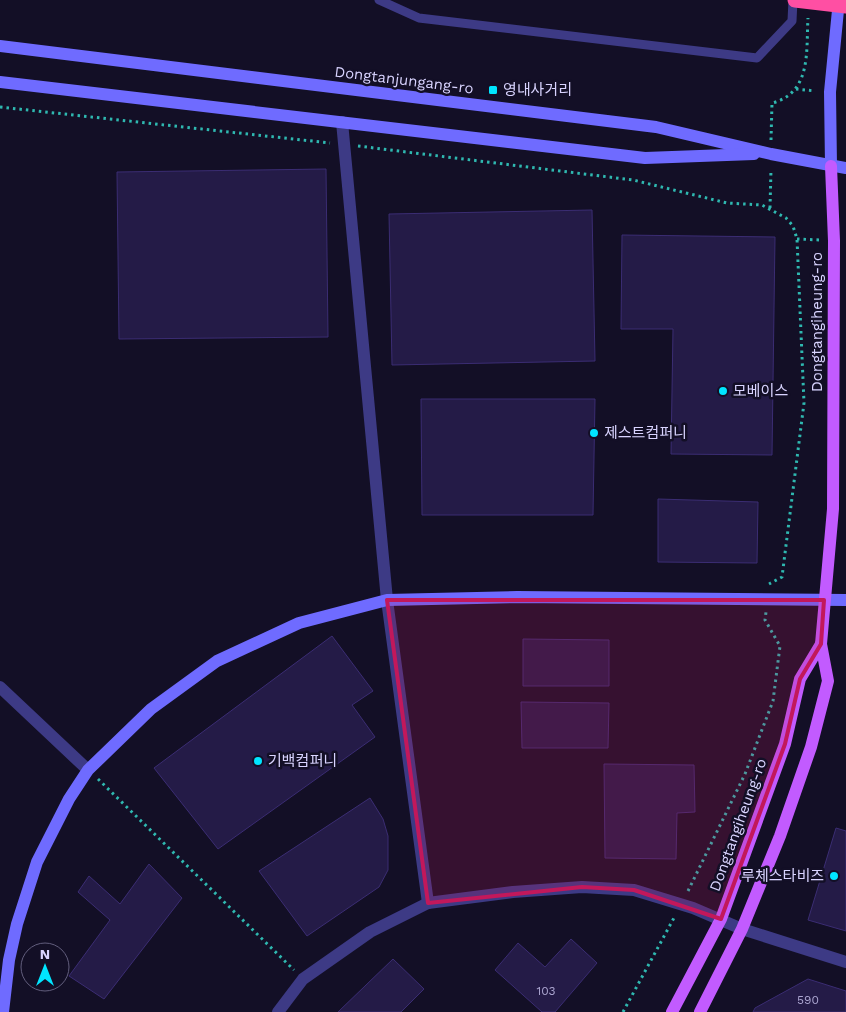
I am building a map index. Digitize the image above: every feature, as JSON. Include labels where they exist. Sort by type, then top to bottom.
[{"type":"highway","points":[[794,0],[846,6]]},
{"type":"main road","name":"Dongtangiheung-ro","points":[[700,1012],[742,929],[780,836],[811,747],[828,681],[821,644],[833,509],[834,241],[832,166]]},
{"type":"main road","name":"Dongtangiheung-ro","points":[[672,1012],[721,919],[785,744],[800,679],[821,644]]},
{"type":"street","name":"Dongtangiheung-ro","points":[[832,166],[830,92],[839,0]]},
{"type":"street","name":"Dongtanjungang-ro","points":[[0,46],[656,127],[771,154],[846,168]]},
{"type":"street","points":[[0,82],[645,158],[771,154]]},
{"type":"street","points":[[342,122],[387,600],[428,903]]},
{"type":"street","points":[[3,1012],[9,960],[15,933],[38,862],[68,798],[88,770],[151,709],[217,661],[299,624],[387,600],[517,597],[846,600]]},
{"type":"street","points":[[0,687],[88,770]]},
{"type":"street","points":[[278,1012],[303,979],[370,932],[428,903],[512,892],[582,887],[634,890],[681,904],[742,929],[846,962]]},
{"type":"lane","points":[[379,0],[419,18],[757,58],[792,21],[794,0]]},
{"type":"path","points":[[772,103],[789,97],[802,79],[805,70],[808,9]]},
{"type":"path","points":[[0,107],[343,145],[633,180],[727,202],[762,205],[786,218],[793,226],[797,239],[804,403],[782,577],[769,584],[766,599],[765,620],[780,646],[773,701],[745,774],[681,904],[623,1012]]},
{"type":"path","points":[[88,770],[303,979]]},
{"type":"highlighted area","points":[[387,600],[824,600],[821,644],[800,679],[785,744],[721,919],[634,890],[582,887],[428,903]]},
{"type":"building","points":[[326,169],[328,337],[119,339],[117,172]]},
{"type":"building","points":[[592,210],[595,361],[392,365],[389,214]]},
{"type":"building","name":"모베이스","points":[[622,235],[775,237],[772,455],[671,454],[673,329],[621,329]]},
{"type":"building","points":[[421,399],[595,399],[593,515],[422,515]]},
{"type":"building","points":[[658,499],[758,502],[757,563],[658,562]]},
{"type":"building","points":[[332,636],[373,691],[352,705],[375,737],[218,849],[154,768]]},
{"type":"building","points":[[523,639],[609,640],[609,686],[523,686]]},
{"type":"building","points":[[521,702],[609,703],[608,748],[522,748]]},
{"type":"building","points":[[604,764],[694,765],[695,812],[677,813],[676,859],[605,858]]},
{"type":"building","points":[[370,798],[383,819],[388,836],[388,870],[379,887],[307,936],[259,871]]},
{"type":"building","name":"루체스타비즈","points":[[836,828],[846,831],[846,931],[808,920]]},
{"type":"building","points":[[149,864],[182,898],[104,999],[70,977],[110,920],[78,892],[89,876],[120,904]]},
{"type":"building","points":[[571,939],[597,963],[555,1012],[542,1012],[495,970],[518,943],[545,967]]},
{"type":"building","points":[[393,959],[424,989],[401,1012],[338,1012]]},
{"type":"building","points":[[808,979],[846,991],[846,1012],[753,1012],[755,1008]]},
{"type":"place","name":"영내사거리","points":[[493,90]]},
{"type":"place","name":"모베이스","points":[[723,391]]},
{"type":"place","name":"제스트컴퍼니","points":[[594,433]]},
{"type":"place","name":"기백컴퍼니","points":[[258,761]]},
{"type":"place","name":"루체스타비즈","points":[[834,876]]}]
